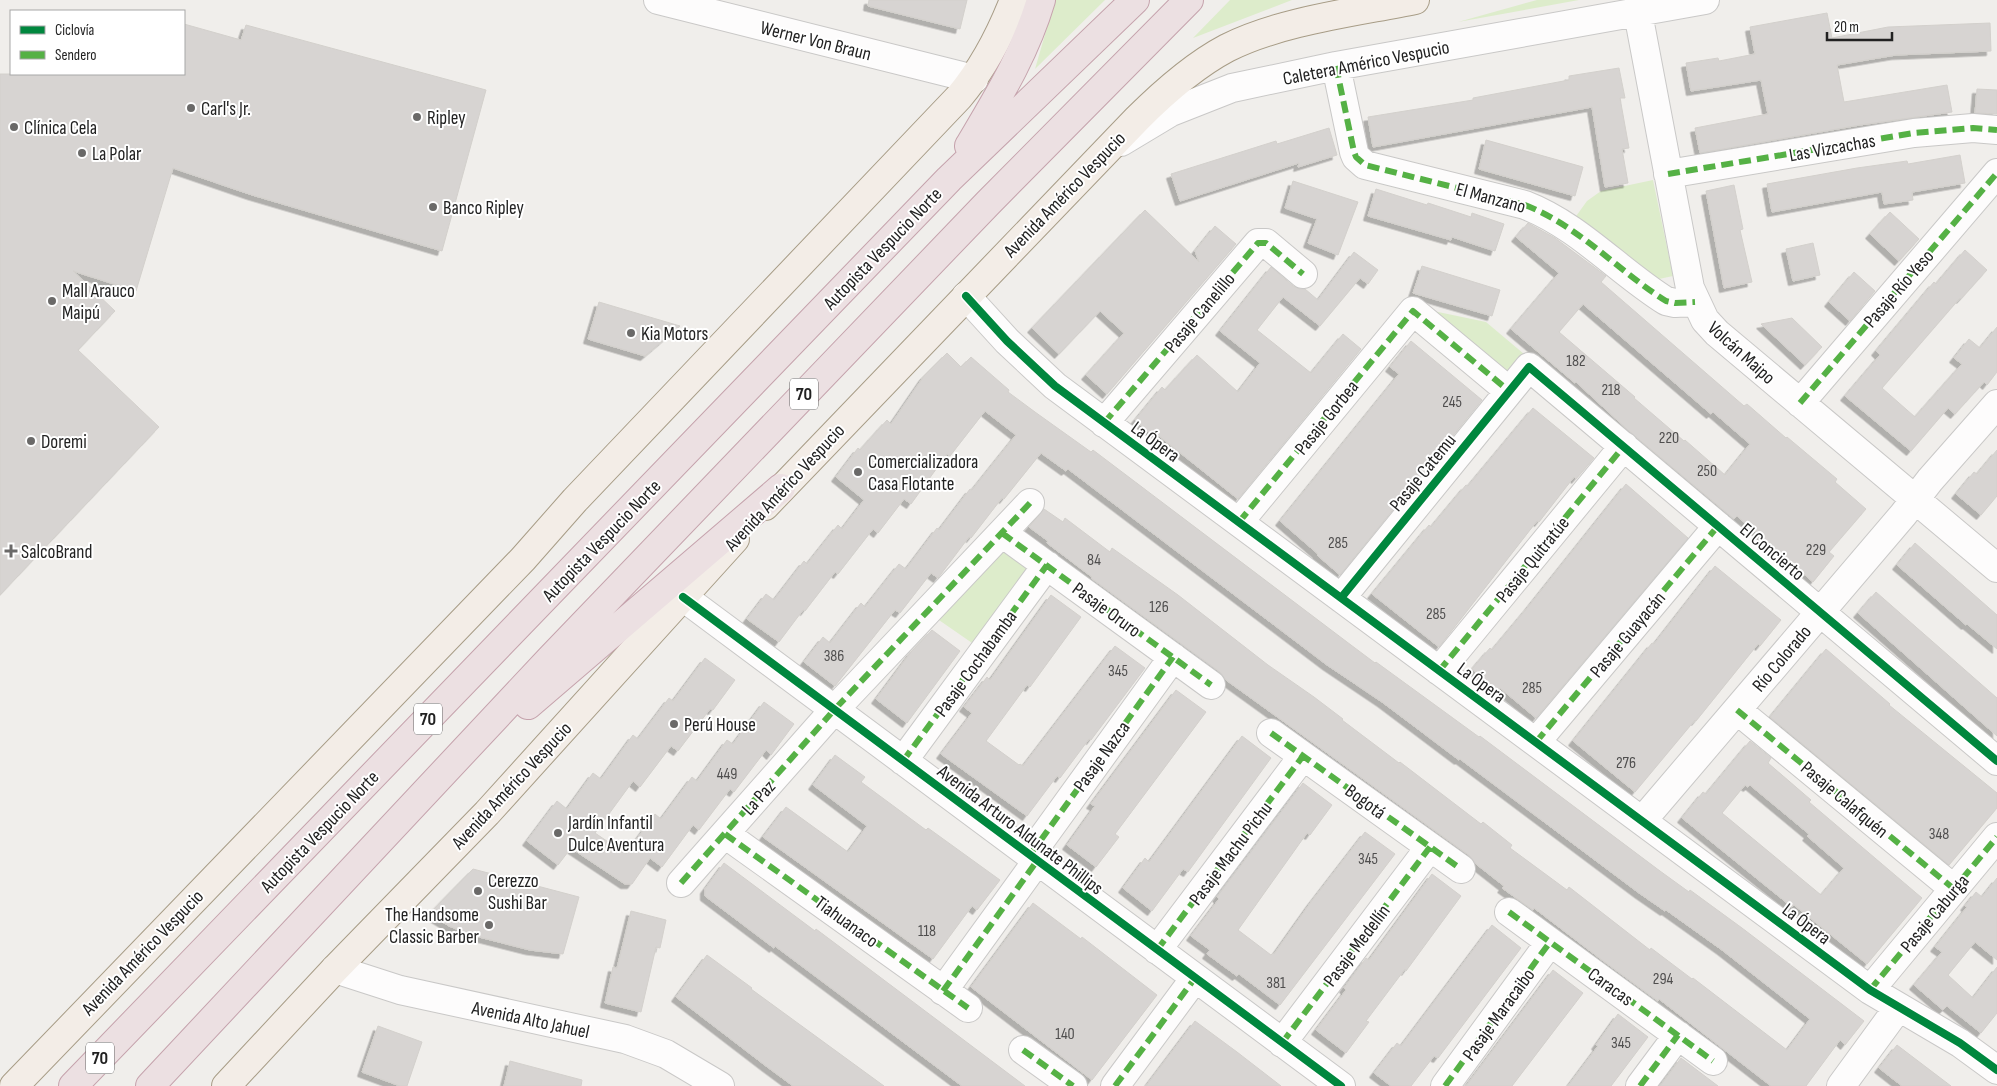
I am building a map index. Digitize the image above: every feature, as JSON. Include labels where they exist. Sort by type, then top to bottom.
[{"type":"highway","points":[[949,179],[1015,68],[1032,30],[1041,0]]},
{"type":"highway","name":"Autopista Vespucio Norte","points":[[73,1086],[949,179],[1135,0]]},
{"type":"highway","name":"70","points":[[150,1086],[557,652],[839,357],[1189,0]]},
{"type":"highway","points":[[424,794],[781,488]]},
{"type":"highway","points":[[54,1086],[126,1031]]},
{"type":"main road","name":"Avenida Américo Vespucio","points":[[14,1086],[523,559],[575,500],[938,120],[974,79],[993,49],[1014,0]]},
{"type":"main road","name":"Avenida Américo Vespucio","points":[[226,1086],[335,969],[487,813],[781,488],[1160,96],[1200,64],[1228,48],[1274,31],[1303,23],[1415,0]]},
{"type":"street","name":"Caletera Américo Vespucio","points":[[1108,151],[1171,112],[1202,98],[1250,84],[1336,66],[1705,0]]},
{"type":"street","name":"Werner Von Braun","points":[[671,2],[974,79]]},
{"type":"street","name":"Volcán Maipo","points":[[1638,13],[1690,288],[1705,320],[1717,333],[1997,568]]},
{"type":"street","name":"El Manzano","points":[[1336,66],[1354,152],[1356,157],[1365,165],[1525,205],[1543,212],[1571,230],[1666,300],[1675,303],[1695,302]]},
{"type":"street","name":"Las Vizcachas","points":[[1668,174],[1914,133],[1973,128],[1997,130]]},
{"type":"street","name":"Pasaje Río Yeso","points":[[1800,403],[1997,173]]},
{"type":"street","name":"Pasaje Canelillo","points":[[1104,423],[1258,244],[1266,243],[1303,274]]},
{"type":"street","name":"La Ópera","points":[[966,296],[1037,371],[1104,423],[1870,990],[1898,1008],[1994,1062]]},
{"type":"street","name":"Pasaje Gorbea","points":[[1239,522],[1413,311],[1509,391]]},
{"type":"street","name":"Pasaje Catemu","points":[[1341,598],[1529,367]]},
{"type":"street","name":"El Concierto","points":[[1529,367],[1997,761]]},
{"type":"street","name":"Río Colorado","points":[[1642,821],[1997,404]]},
{"type":"street","name":"Pasaje Quitratúe","points":[[1440,671],[1624,446]]},
{"type":"street","points":[[834,710],[1030,503]]},
{"type":"street","name":"Pasaje Guayacán","points":[[1536,742],[1718,526]]},
{"type":"street","name":"Pasaje Oruro","points":[[1002,533],[1211,685]]},
{"type":"street","name":"Pasaje Cochabamba","points":[[903,761],[1047,565]]},
{"type":"street","name":"Avenida Arturo Aldunate Phillips","points":[[683,597],[1341,1086]]},
{"type":"street","name":"Pasaje Nazca","points":[[944,991],[1173,658]]},
{"type":"street","name":"La Paz","points":[[681,883],[834,710]]},
{"type":"street","name":"Pasaje Calafquén","points":[[1737,710],[1954,889]]},
{"type":"street","name":"Bogotá","points":[[1271,733],[1462,869]]},
{"type":"street","name":"Pasaje Machu Pichu","points":[[1158,950],[1303,756]]},
{"type":"street","name":"Tiahuanaco","points":[[725,834],[968,1008]]},
{"type":"street","name":"Pasaje Caburga","points":[[1870,990],[1997,837]]},
{"type":"street","name":"Pasaje Medellín","points":[[1282,1043],[1430,847]]},
{"type":"street","name":"Caracas","points":[[1509,912],[1713,1061]]},
{"type":"street","name":"Pasaje Maracaibo","points":[[1445,1086],[1550,942]]},
{"type":"street","name":"Avenida Alto Jahuel","points":[[335,969],[400,990],[624,1040],[666,1054],[720,1086]]},
{"type":"street","points":[[1115,1086],[1195,978]]},
{"type":"street","points":[[1841,1086],[1898,1008]]},
{"type":"street","points":[[1640,1086],[1678,1035]]},
{"type":"street","points":[[1023,1050],[1073,1086]]},
{"type":"green space","points":[[1055,0],[1105,0],[1035,69]]},
{"type":"green space","points":[[1230,0],[1292,0],[1193,38]]},
{"type":"green space","points":[[1537,0],[1579,0],[1458,22]]},
{"type":"green space","points":[[1653,180],[1673,276],[1659,279],[1574,219],[1587,201],[1601,191]]},
{"type":"green space","points":[[1419,308],[1486,322],[1524,354],[1503,379]]},
{"type":"green space","points":[[1009,549],[1031,567],[975,645],[936,618],[993,552]]},
{"type":"building","points":[[869,0],[967,0],[960,29],[868,6]]},
{"type":"building","points":[[1827,13],[1832,38],[1888,27],[1990,23],[1991,51],[1896,55],[1837,65],[1844,102],[1947,85],[1952,112],[1860,125],[1700,153],[1695,128],[1768,114],[1761,80],[1691,91],[1686,63],[1718,58],[1719,61],[1755,54],[1750,27]]},
{"type":"building","name":"Mall Arauco Maipú","points":[[185,24],[241,40],[246,25],[486,90],[442,251],[252,195],[173,168],[136,291],[73,271],[115,311],[78,350],[159,427],[0,595],[0,74],[185,75]]},
{"type":"building","points":[[1619,68],[1625,98],[1620,98],[1629,148],[1622,149],[1628,183],[1605,187],[1592,107],[1373,147],[1368,117],[1473,100],[1473,98],[1569,80],[1569,76]]},
{"type":"building","points":[[1977,89],[1997,90],[1997,114],[1975,113]]},
{"type":"building","points":[[1329,128],[1337,155],[1298,167],[1299,163],[1180,201],[1171,174],[1276,141],[1277,144]]},
{"type":"building","points":[[1486,140],[1583,167],[1575,196],[1479,169]]},
{"type":"building","points":[[1960,155],[1965,183],[1912,192],[1913,200],[1884,204],[1882,192],[1772,212],[1767,184],[1857,168],[1907,161],[1908,164]]},
{"type":"building","points":[[1293,181],[1358,202],[1338,255],[1308,243],[1317,219],[1285,208]]},
{"type":"building","points":[[1734,185],[1743,229],[1740,230],[1752,282],[1724,288],[1706,191]]},
{"type":"building","points":[[1376,189],[1471,217],[1472,213],[1504,224],[1495,251],[1452,237],[1451,240],[1368,216]]},
{"type":"building","points":[[1145,210],[1199,262],[1195,251],[1215,226],[1236,244],[1107,394],[1086,375],[1124,333],[1100,311],[1059,354],[1032,328]]},
{"type":"building","points":[[1890,212],[1919,239],[1899,261],[1870,234]]},
{"type":"building","points":[[1528,223],[1555,238],[1606,276],[1601,282],[1744,406],[1747,404],[1837,479],[1835,482],[1866,509],[1829,552],[1834,556],[1813,582],[1737,516],[1734,519],[1629,431],[1576,382],[1511,329],[1559,273],[1516,237]],"holes":[[[1583,304],[1711,414],[1713,412],[1750,444],[1725,475],[1559,332]]]},
{"type":"building","points":[[1813,243],[1820,275],[1793,281],[1786,249]]},
{"type":"building","points":[[1965,250],[1987,270],[1960,298],[1882,388],[1915,417],[1962,364],[1954,358],[1969,339],[1980,348],[1997,327],[1997,372],[1987,385],[1984,382],[1955,414],[1948,408],[1911,451],[1845,396],[1880,355],[1876,351],[1934,282],[1936,284]]},
{"type":"building","points":[[1354,252],[1378,270],[1368,284],[1360,278],[1320,326],[1283,297],[1257,330],[1311,373],[1343,334],[1361,349],[1238,499],[1154,432],[1152,435],[1135,420],[1162,387],[1165,390],[1197,355],[1238,392],[1260,363],[1220,331],[1271,267],[1293,286],[1305,289],[1318,300]]},
{"type":"building","points":[[1422,266],[1500,290],[1492,316],[1413,293]]},
{"type":"building","points":[[1854,272],[1875,291],[1850,321],[1829,302]]},
{"type":"building","name":"Kia Motors","points":[[599,302],[680,326],[645,356],[588,339]]},
{"type":"building","points":[[1792,318],[1822,347],[1805,365],[1761,324]]},
{"type":"building","points":[[1411,341],[1482,400],[1340,575],[1280,521],[1399,374],[1390,367]]},
{"type":"building","points":[[947,353],[961,367],[971,357],[1009,390],[1008,392],[1091,452],[1093,450],[1375,663],[1480,736],[1660,871],[1689,892],[1690,890],[1742,928],[1864,1021],[1845,1045],[1840,1040],[1806,1086],[1771,1086],[1659,999],[1658,1001],[1534,908],[1533,910],[1502,888],[1504,886],[1476,864],[1470,856],[1226,680],[1220,672],[1091,578],[1029,527],[1044,509],[1063,522],[1065,518],[1110,552],[1112,548],[1178,595],[1268,665],[1314,697],[1481,824],[1483,822],[1512,845],[1510,848],[1567,890],[1569,887],[1650,950],[1651,948],[1693,978],[1787,1050],[1810,1019],[1722,950],[1639,893],[1382,702],[1327,665],[1068,469],[1066,471],[1041,453],[971,538],[969,537],[938,578],[931,573],[900,613],[895,610],[835,686],[804,662],[823,637],[830,643],[861,603],[865,607],[899,564],[906,569],[937,528],[939,530],[970,489],[972,490],[1016,435],[985,411],[950,456],[947,454],[911,504],[904,499],[878,533],[873,529],[838,574],[835,572],[805,611],[803,610],[779,642],[747,619],[766,594],[774,600],[804,561],[807,564],[838,525],[842,529],[864,500],[836,477],[858,448],[860,450],[887,420],[891,424],[924,376]]},
{"type":"building","points":[[1533,408],[1594,458],[1576,479],[1574,477],[1539,522],[1537,521],[1439,647],[1372,594],[1429,525],[1431,527],[1466,485],[1468,486]]},
{"type":"building","points":[[1997,450],[1997,496],[1981,515],[1956,494],[1974,472],[1977,474]]},
{"type":"building","points":[[1626,484],[1688,538],[1536,718],[1500,688],[1498,691],[1472,669],[1490,648],[1492,650],[1528,607]]},
{"type":"building","points":[[1915,543],[1997,615],[1997,649],[1966,625],[1897,565]]},
{"type":"building","points":[[1715,566],[1781,620],[1760,646],[1758,644],[1696,721],[1635,792],[1573,741],[1652,643],[1654,644]]},
{"type":"building","points":[[1876,592],[1997,698],[1997,736],[1858,613]]},
{"type":"building","points":[[1051,595],[1081,617],[1030,687],[1027,685],[986,741],[1023,766],[1115,646],[1145,668],[1091,740],[1089,739],[1060,778],[1057,776],[1027,816],[941,754],[972,713],[964,707],[987,677],[990,680]]},
{"type":"building","points":[[932,630],[960,651],[907,723],[876,699],[911,652]]},
{"type":"building","points":[[1826,649],[1889,705],[1997,793],[1997,808],[1949,865],[1770,717]]},
{"type":"building","points":[[705,658],[735,680],[713,710],[710,709],[678,751],[671,746],[640,787],[633,781],[595,833],[626,854],[655,814],[661,819],[692,777],[697,781],[727,740],[733,744],[764,702],[794,724],[771,755],[766,750],[734,792],[730,789],[699,830],[693,825],[662,867],[650,858],[632,884],[625,884],[571,848],[558,865],[527,841],[557,801],[567,809],[593,773],[601,779],[633,735],[638,739],[669,698],[673,701]]},
{"type":"building","points":[[1176,690],[1206,712],[1115,834],[1119,837],[1096,867],[1067,845],[1095,806],[1091,804]]},
{"type":"building","points":[[1242,736],[1271,758],[1188,872],[1183,869],[1152,911],[1123,888],[1145,858],[1149,862]]},
{"type":"building","points":[[1750,741],[1771,758],[1768,763],[1811,800],[1809,802],[1922,898],[1867,964],[1794,905],[1792,907],[1682,818],[1703,792],[1706,794]],"holes":[[[1745,785],[1748,787],[1750,785],[1809,834],[1807,836],[1844,868],[1821,895],[1722,813]]]},
{"type":"building","points":[[835,755],[865,777],[861,782],[926,830],[928,828],[1000,880],[977,910],[972,906],[933,959],[763,837],[786,807],[848,852],[867,826],[813,785]]},
{"type":"building","points":[[1303,783],[1332,805],[1310,835],[1307,833],[1238,930],[1271,955],[1274,954],[1365,832],[1395,854],[1280,1005],[1239,974],[1237,976],[1207,954],[1210,950],[1191,936],[1219,899],[1217,897]]},
{"type":"building","points":[[724,863],[815,931],[816,929],[1025,1086],[962,1086],[775,946],[774,948],[705,896],[705,889]]},
{"type":"building","points":[[473,869],[579,897],[563,954],[530,950],[471,935],[449,926],[429,914]]},
{"type":"building","points":[[1432,874],[1461,896],[1406,971],[1405,969],[1366,1021],[1369,1022],[1346,1053],[1316,1030],[1346,990],[1344,988],[1366,958],[1369,960]]},
{"type":"building","points":[[1997,878],[1997,960],[1975,942],[1948,975],[1973,998],[1997,967],[1997,1013],[1981,1033],[1947,1006],[1943,1010],[1914,985],[1942,952],[1935,947],[1967,907],[1965,906],[1976,892],[1982,897]]},
{"type":"building","points":[[1033,903],[1081,939],[1082,937],[1157,995],[1092,1080],[971,987]]},
{"type":"building","points":[[631,911],[666,920],[660,948],[656,947],[641,1012],[605,1003],[613,967],[617,968]]},
{"type":"building","points":[[1492,925],[1521,948],[1438,1058],[1434,1056],[1411,1086],[1391,1086],[1374,1073],[1397,1043],[1401,1046]]},
{"type":"building","points":[[707,955],[884,1086],[793,1086],[676,997]]},
{"type":"building","points":[[1553,970],[1583,993],[1512,1086],[1466,1086]]},
{"type":"building","points":[[1618,1014],[1648,1037],[1611,1086],[1568,1086],[1598,1046],[1596,1045]]},
{"type":"building","points":[[1195,1021],[1237,1052],[1281,1086],[1146,1086]]},
{"type":"building","points":[[378,1026],[422,1042],[407,1086],[400,1086],[362,1072]]},
{"type":"building","points":[[1897,1045],[1951,1086],[1902,1086],[1879,1068]]},
{"type":"building","points":[[1681,1058],[1718,1086],[1660,1086]]},
{"type":"building","points":[[510,1061],[582,1080],[581,1086],[504,1086]]},
{"type":"marked path","points":[[1336,66],[1354,152],[1356,157],[1365,165],[1525,205],[1545,214],[1581,237],[1666,301],[1675,303],[1695,302]]},
{"type":"marked path","points":[[1668,174],[1914,133],[1973,128],[1997,130]]},
{"type":"marked path","points":[[1800,403],[1997,173]]},
{"type":"marked path","points":[[1104,423],[1258,243],[1266,243],[1303,274]]},
{"type":"marked path","points":[[1239,522],[1413,311],[1509,391]]},
{"type":"marked path","points":[[1439,671],[1624,446]]},
{"type":"marked path","points":[[681,883],[834,710],[1030,503]]},
{"type":"marked path","points":[[1536,742],[1718,526]]},
{"type":"marked path","points":[[1002,533],[1211,685]]},
{"type":"marked path","points":[[903,761],[1047,565]]},
{"type":"marked path","points":[[1030,855],[1173,657]]},
{"type":"marked path","points":[[1737,710],[1954,889]]},
{"type":"marked path","points":[[1271,733],[1461,869]]},
{"type":"marked path","points":[[1157,950],[1303,756]]},
{"type":"marked path","points":[[725,834],[968,1008]]},
{"type":"marked path","points":[[1870,990],[1997,837]]},
{"type":"marked path","points":[[1282,1043],[1430,847]]},
{"type":"marked path","points":[[943,991],[1037,861]]},
{"type":"marked path","points":[[1509,912],[1713,1061]]},
{"type":"marked path","points":[[1445,1086],[1550,942]]},
{"type":"marked path","points":[[1115,1086],[1195,978]]},
{"type":"marked path","points":[[1640,1086],[1678,1035]]},
{"type":"marked path","points":[[1023,1050],[1073,1086]]},
{"type":"cycle path","points":[[966,296],[1007,341],[1055,386],[1870,990],[1960,1043],[1997,1070]]},
{"type":"cycle path","points":[[1341,598],[1529,367],[1997,761]]},
{"type":"cycle path","points":[[683,597],[1341,1086]]},
{"type":"place","name":"Carl's Jr.","points":[[191,108]]},
{"type":"place","name":"Ripley","points":[[417,117]]},
{"type":"place","name":"Clínica Cela","points":[[14,127]]},
{"type":"place","name":"La Polar","points":[[82,153]]},
{"type":"place","name":"Banco Ripley","points":[[433,207]]},
{"type":"place","name":"Mall Arauco Maipú","points":[[52,301]]},
{"type":"place","name":"Kia Motors","points":[[631,333]]},
{"type":"place","name":"Doremi","points":[[31,441]]},
{"type":"place","name":"Comercializadora Casa Flotante","points":[[858,472]]},
{"type":"place","name":"SalcoBrand","points":[[11,551]]},
{"type":"place","name":"Perú House","points":[[674,724]]},
{"type":"place","name":"Jardín Infantil Dulce Aventura","points":[[558,833]]},
{"type":"place","name":"Cerezzo Sushi Bar","points":[[478,891]]},
{"type":"place","name":"The Handsome Classic Barber","points":[[489,925]]}]
